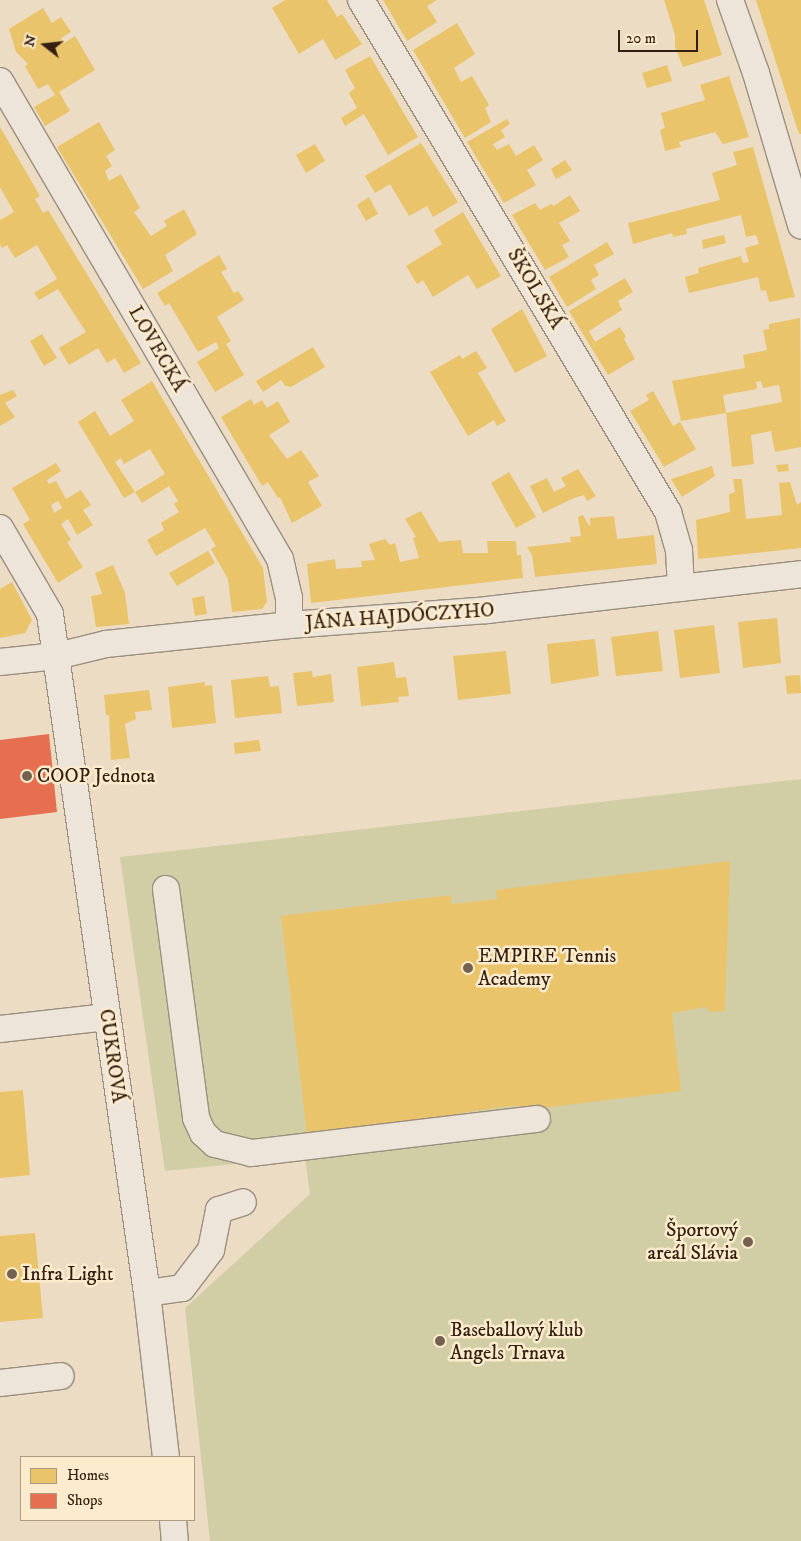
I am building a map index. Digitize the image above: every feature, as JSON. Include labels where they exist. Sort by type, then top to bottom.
[{"type":"street","name":"ŠKOLSKÁ","points":[[361,0],[668,512],[679,550],[681,588]]},
{"type":"street","points":[[730,0],[756,74],[801,225]]},
{"type":"street","name":"LOVECKÁ","points":[[0,81],[280,559],[289,598],[289,625]]},
{"type":"street","name":"CUKROVÁ","points":[[0,528],[50,614],[147,1293],[166,1456]]},
{"type":"street","name":"JÁNA HAJDÓCZYHO","points":[[0,662],[57,656],[106,644],[289,625],[487,610],[801,574]]},
{"type":"street","points":[[166,889],[196,1118],[203,1133],[215,1144],[251,1153],[537,1119]]},
{"type":"street","points":[[0,1030],[107,1017]]},
{"type":"street","points":[[147,1293],[182,1288],[211,1250],[219,1210],[243,1202]]},
{"type":"street","points":[[0,1383],[62,1376]]},
{"type":"street","points":[[173,1521],[175,1541]]},
{"type":"shaded area","points":[[801,779],[801,1541],[210,1541],[185,1308],[310,1194],[305,1157],[165,1171],[120,857]]},
{"type":"building: Homes","points":[[285,0],[327,0],[337,17],[342,14],[362,44],[335,60],[323,39],[299,54],[272,8]]},
{"type":"building: Homes","points":[[383,0],[437,0],[427,6],[437,22],[407,41]]},
{"type":"building: Homes","points":[[664,0],[704,0],[722,55],[683,67],[675,47],[675,35]]},
{"type":"building: Homes","points":[[756,0],[801,0],[801,134],[799,134]]},
{"type":"building: Homes","points":[[43,8],[52,23],[61,17],[71,32],[61,38],[64,43],[75,36],[95,70],[59,92],[70,111],[45,126],[34,107],[55,95],[48,84],[38,89],[25,66],[28,64],[16,52],[9,29]]},
{"type":"building: Homes","points":[[457,23],[475,54],[454,68],[461,82],[472,76],[489,105],[485,108],[491,122],[465,138],[413,50]]},
{"type":"building: Homes","points":[[370,56],[418,137],[388,155],[364,114],[345,126],[341,118],[357,108],[349,93],[355,88],[345,70]]},
{"type":"building: Homes","points":[[667,65],[672,81],[647,88],[642,73]]},
{"type":"building: Homes","points":[[729,76],[749,137],[723,144],[715,132],[679,142],[681,147],[665,151],[660,130],[665,128],[661,113],[705,100],[700,85]]},
{"type":"building: Homes","points":[[507,119],[510,124],[501,130],[505,137],[493,144],[497,150],[509,144],[516,156],[534,145],[543,160],[527,170],[536,185],[504,203],[467,142]]},
{"type":"building: Homes","points":[[99,122],[115,150],[106,156],[112,166],[105,171],[109,181],[121,174],[140,208],[134,212],[151,236],[167,226],[164,221],[184,209],[197,234],[165,255],[173,271],[143,289],[57,147]]},
{"type":"building: Homes","points":[[0,127],[40,196],[35,199],[43,213],[48,210],[141,363],[124,373],[115,358],[107,363],[98,348],[69,365],[59,348],[86,332],[58,289],[39,300],[34,293],[57,279],[37,245],[15,258],[7,245],[2,248],[0,244],[0,220],[14,212],[0,187]]},
{"type":"building: Homes","points":[[421,143],[458,202],[433,217],[427,206],[409,216],[390,184],[375,193],[365,176]]},
{"type":"building: Homes","points":[[315,144],[325,161],[306,173],[296,155]]},
{"type":"building: Homes","points":[[753,147],[795,297],[769,302],[766,290],[761,291],[758,277],[689,293],[685,277],[699,273],[698,268],[741,256],[743,263],[749,262],[745,248],[759,244],[756,235],[746,237],[741,215],[686,229],[687,234],[673,237],[672,233],[633,244],[628,223],[720,200],[712,173],[737,165],[733,152]]},
{"type":"building: Homes","points":[[565,160],[572,170],[556,179],[551,169]]},
{"type":"building: Homes","points":[[570,195],[580,211],[559,223],[570,241],[562,245],[569,257],[545,270],[512,215],[535,203],[540,210],[551,204],[554,206]]},
{"type":"building: Homes","points":[[369,197],[378,214],[366,221],[357,205]]},
{"type":"building: Homes","points":[[463,212],[501,276],[477,289],[468,275],[433,297],[423,280],[417,284],[406,266],[442,244],[434,230]]},
{"type":"building: Homes","points":[[724,235],[726,243],[703,249],[702,240]]},
{"type":"building: Homes","points":[[607,242],[614,254],[594,265],[599,275],[591,280],[596,289],[567,307],[549,277]]},
{"type":"building: Homes","points":[[219,255],[227,269],[221,272],[234,293],[238,291],[244,300],[217,317],[231,341],[226,344],[244,375],[215,392],[197,362],[219,348],[216,342],[198,352],[169,303],[165,306],[157,293]]},
{"type":"building: Homes","points":[[625,278],[633,292],[618,301],[622,310],[589,331],[595,342],[620,327],[626,337],[624,339],[635,359],[608,375],[569,311]]},
{"type":"building: Homes","points":[[522,309],[547,356],[515,373],[491,329]]},
{"type":"building: Homes","points":[[800,318],[801,447],[775,452],[771,431],[751,435],[754,464],[732,467],[726,413],[681,421],[672,381],[745,368],[743,355],[767,350],[763,330],[769,329],[769,324]],"holes":[[[761,381],[763,388],[779,385],[782,402],[726,413],[723,395],[757,389],[756,382]]]},
{"type":"building: Homes","points":[[42,334],[57,358],[44,366],[30,341]]},
{"type":"building: Homes","points":[[313,347],[325,367],[291,387],[285,386],[281,380],[263,392],[256,381]]},
{"type":"building: Homes","points":[[476,351],[487,368],[478,373],[506,421],[497,426],[494,420],[468,436],[430,372],[460,355],[462,359]]},
{"type":"building: Homes","points":[[152,381],[263,568],[267,602],[262,609],[232,612],[228,579],[211,549],[216,546],[205,528],[156,556],[147,540],[164,530],[161,523],[179,512],[174,504],[178,501],[169,486],[142,503],[135,492],[124,498],[78,422],[95,411],[110,436],[134,421],[121,400]],"holes":[[[150,449],[165,474],[135,492],[115,462],[121,458],[124,464]]]},
{"type":"building: Homes","points":[[13,390],[17,396],[5,403],[15,417],[0,426],[0,395]]},
{"type":"building: Homes","points":[[653,391],[673,426],[680,422],[696,449],[664,467],[630,411],[649,400],[646,395]]},
{"type":"building: Homes","points":[[251,399],[254,405],[262,400],[267,408],[278,401],[290,422],[269,435],[287,459],[301,450],[319,476],[308,482],[322,506],[292,523],[280,497],[278,498],[268,482],[262,486],[221,417]]},
{"type":"building: Homes","points":[[56,463],[61,471],[47,480],[49,484],[56,481],[66,499],[81,490],[91,505],[83,510],[93,525],[77,535],[68,519],[61,524],[71,540],[67,542],[83,567],[58,583],[23,524],[30,520],[12,488]],"holes":[[[58,501],[62,508],[54,513],[51,505]]]},
{"type":"building: Homes","points":[[788,464],[789,471],[778,472],[776,465]]},
{"type":"building: Homes","points":[[712,466],[715,476],[682,497],[671,479]]},
{"type":"building: Homes","points":[[578,469],[596,496],[587,501],[584,495],[574,498],[543,513],[530,486],[547,478],[554,492],[566,486],[561,478]]},
{"type":"building: Homes","points":[[509,472],[536,517],[516,528],[491,483]]},
{"type":"building: Homes","points":[[733,479],[742,479],[746,519],[782,515],[779,483],[790,482],[797,505],[801,502],[801,548],[698,559],[696,520],[730,512],[729,494],[735,492]]},
{"type":"building: Homes","points":[[421,511],[439,542],[461,540],[463,553],[488,553],[487,541],[516,541],[517,555],[521,555],[523,578],[311,603],[307,564],[335,559],[336,569],[362,567],[361,561],[375,560],[369,544],[385,539],[390,545],[395,543],[400,562],[419,558],[413,538],[416,537],[405,519]]},
{"type":"building: Homes","points":[[583,515],[590,527],[590,518],[614,516],[617,539],[654,535],[657,564],[535,577],[532,555],[527,547],[571,542],[570,537],[581,536],[578,517]]},
{"type":"building: Homes","points":[[208,551],[215,563],[177,586],[169,573]]},
{"type":"building: Homes","points":[[113,565],[125,593],[129,624],[96,627],[91,596],[102,594],[95,573]]},
{"type":"building: Homes","points":[[12,582],[32,620],[25,633],[0,638],[0,589]]},
{"type":"building: Homes","points":[[204,596],[207,614],[195,616],[192,598]]},
{"type":"building: Homes","points":[[777,618],[781,663],[743,668],[738,622]]},
{"type":"building: Homes","points":[[714,625],[720,673],[680,678],[674,630]]},
{"type":"building: Homes","points":[[658,631],[663,671],[616,676],[611,637]]},
{"type":"building: Homes","points":[[595,639],[599,676],[551,684],[547,644]]},
{"type":"building: Homes","points":[[506,651],[511,694],[458,700],[453,656]]},
{"type":"building: Homes","points":[[394,662],[396,678],[406,677],[409,696],[398,697],[399,702],[361,706],[357,667]]},
{"type":"building: Homes","points":[[312,671],[313,677],[331,674],[334,702],[297,706],[293,673]]},
{"type":"building: Homes","points":[[800,675],[801,693],[787,694],[785,676]]},
{"type":"building: Homes","points":[[268,676],[270,687],[279,686],[282,713],[235,718],[231,680]]},
{"type":"building: Homes","points":[[205,682],[205,686],[212,685],[216,723],[172,728],[168,687]]},
{"type":"building: Homes","points":[[149,690],[152,710],[135,712],[136,719],[125,724],[130,758],[111,760],[109,715],[106,715],[104,695]]},
{"type":"building: Homes","points":[[259,740],[261,751],[235,754],[234,743]]},
{"type":"building: Homes","points":[[730,861],[725,1011],[710,1012],[706,1007],[672,1013],[681,1091],[518,1111],[517,1105],[461,1113],[462,1117],[307,1134],[281,916],[451,895],[452,904],[497,899],[496,890]]},
{"type":"building: Homes","points":[[23,1090],[30,1175],[0,1178],[0,1092]]},
{"type":"building: Homes","points":[[35,1233],[43,1318],[0,1322],[0,1236]]},
{"type":"building: Shops","name":"COOP Jednota","points":[[49,734],[57,812],[0,819],[0,740]]},
{"type":"place","name":"COOP Jednota","points":[[27,776]]},
{"type":"place","name":"EMPIRE Tennis Academy","points":[[468,968]]},
{"type":"place","name":"Športový areál Slávia","points":[[748,1242]]},
{"type":"place","name":"Infra Light","points":[[12,1274]]},
{"type":"place","name":"Baseballový klub Angels Trnava","points":[[440,1341]]}]
